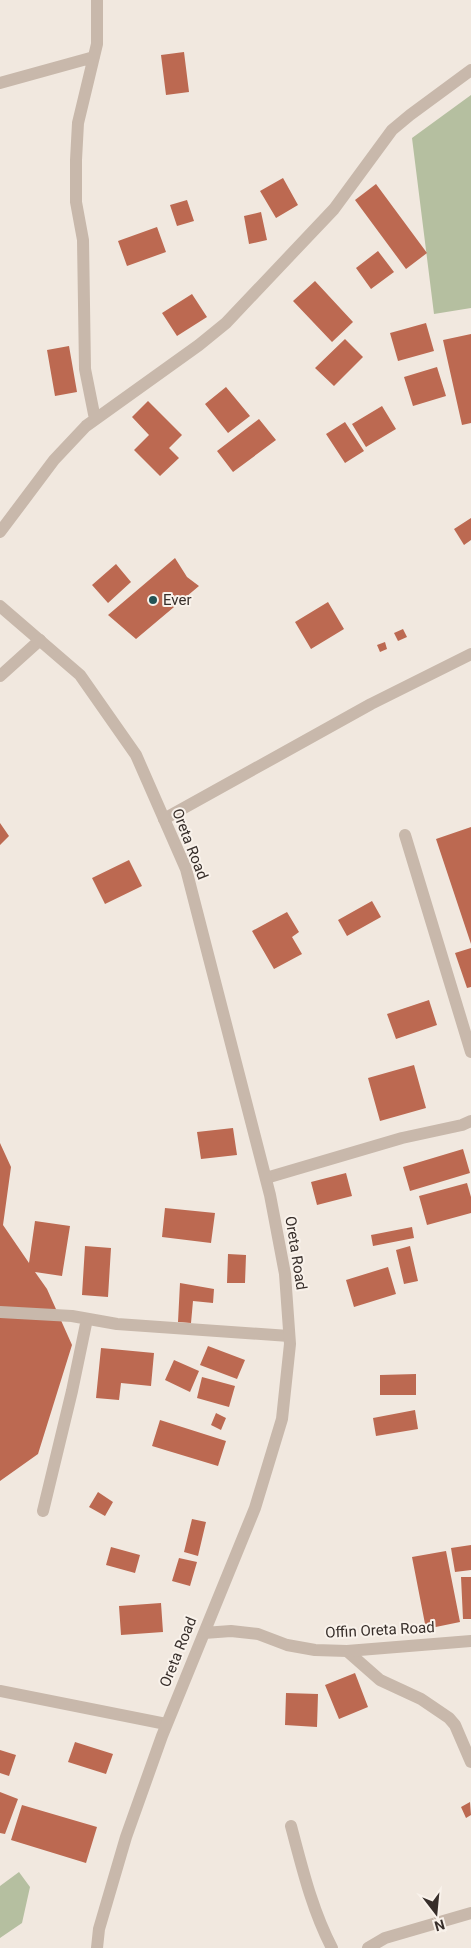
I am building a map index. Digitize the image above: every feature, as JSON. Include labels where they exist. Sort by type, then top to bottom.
[{"type":"street","points":[[95,419],[85,369],[83,240],[76,202],[76,160],[78,124],[97,44],[97,0]]},
{"type":"street","points":[[0,83],[94,57]]},
{"type":"street","points":[[0,532],[54,460],[86,426],[199,345],[226,323],[334,209],[392,130],[471,70]]},
{"type":"street","name":"Oreta Road","points":[[0,606],[80,675],[86,683],[136,755],[186,869],[266,1178],[285,1274],[289,1336],[282,1419],[255,1508],[166,1724],[126,1837],[100,1929],[97,1948]]},
{"type":"street","points":[[0,676],[40,640]]},
{"type":"street","points":[[164,820],[371,704],[471,654]]},
{"type":"street","points":[[405,835],[471,1052]]},
{"type":"street","points":[[266,1178],[402,1138],[462,1125],[471,1121]]},
{"type":"street","points":[[0,1312],[72,1316],[116,1324],[289,1336]]},
{"type":"street","points":[[43,1511],[87,1319]]},
{"type":"street","name":"Offin Oreta Road","points":[[204,1633],[231,1631],[258,1634],[287,1644],[315,1650],[347,1651],[471,1641]]},
{"type":"street","points":[[347,1651],[380,1680],[421,1699],[448,1718],[455,1725],[471,1762]]},
{"type":"street","points":[[0,1691],[166,1724]]},
{"type":"street","points":[[291,1826],[322,1930],[332,1948]]},
{"type":"street","points":[[368,1948],[385,1938],[471,1913]]},
{"type":"green space","points":[[471,95],[471,308],[434,314],[412,138]]},
{"type":"green space","points":[[19,1872],[30,1887],[22,1923],[0,1938],[0,1886]]},
{"type":"building","points":[[184,52],[189,92],[166,95],[161,55]]},
{"type":"building","points":[[283,178],[298,205],[276,218],[260,191]]},
{"type":"building","points":[[376,184],[427,253],[406,269],[355,200]]},
{"type":"building","points":[[187,200],[194,221],[177,226],[170,205]]},
{"type":"building","points":[[261,212],[267,240],[249,244],[244,216]]},
{"type":"building","points":[[157,227],[166,252],[127,266],[118,241]]},
{"type":"building","points":[[378,251],[394,272],[371,289],[356,268]]},
{"type":"building","points":[[315,281],[353,322],[332,342],[293,301]]},
{"type":"building","points":[[192,294],[207,317],[177,336],[162,313]]},
{"type":"building","points":[[426,323],[434,351],[398,361],[390,333]]},
{"type":"building","points":[[471,334],[471,423],[462,425],[443,340]]},
{"type":"building","points":[[345,339],[363,357],[334,386],[315,368]]},
{"type":"building","points":[[69,346],[77,392],[55,396],[47,350]]},
{"type":"building","points":[[437,367],[446,396],[413,406],[404,377]]},
{"type":"building","points":[[226,387],[250,416],[228,433],[205,404]]},
{"type":"building","points":[[148,401],[182,435],[169,448],[179,458],[160,476],[134,450],[149,435],[132,417]]},
{"type":"building","points":[[382,406],[396,429],[366,447],[352,424]]},
{"type":"building","points":[[259,419],[276,440],[233,472],[217,451]]},
{"type":"building","points":[[345,422],[364,451],[345,463],[326,434]]},
{"type":"building","points":[[471,518],[471,540],[464,545],[454,529]]},
{"type":"building","name":"Ever","points":[[175,558],[187,577],[199,586],[136,639],[108,615]]},
{"type":"building","points":[[116,564],[131,582],[108,603],[92,585]]},
{"type":"building","points":[[328,602],[344,629],[311,649],[295,622]]},
{"type":"building","points":[[403,629],[407,637],[398,641],[394,633]]},
{"type":"building","points":[[385,642],[387,649],[380,652],[377,645]]},
{"type":"building","points":[[0,823],[9,836],[0,845]]},
{"type":"building","points":[[471,827],[471,944],[436,839]]},
{"type":"building","points":[[129,860],[142,886],[105,904],[92,878]]},
{"type":"building","points":[[372,901],[381,917],[347,936],[338,920]]},
{"type":"building","points":[[287,912],[299,932],[292,937],[302,954],[274,969],[252,931]]},
{"type":"building","points":[[471,948],[471,987],[467,988],[455,953]]},
{"type":"building","points":[[429,1000],[437,1025],[396,1039],[387,1014]]},
{"type":"building","points":[[414,1065],[426,1108],[380,1121],[368,1078]]},
{"type":"building","points":[[233,1128],[237,1155],[201,1159],[197,1132]]},
{"type":"building","points":[[0,1143],[11,1167],[3,1225],[29,1263],[35,1221],[70,1226],[62,1276],[35,1272],[47,1289],[72,1345],[38,1454],[0,1481]]},
{"type":"building","points":[[463,1149],[470,1173],[410,1191],[403,1167]]},
{"type":"building","points":[[346,1173],[352,1196],[317,1205],[311,1182]]},
{"type":"building","points":[[467,1183],[471,1197],[471,1213],[427,1225],[419,1196]]},
{"type":"building","points":[[165,1208],[215,1213],[211,1243],[162,1237]]},
{"type":"building","points":[[412,1227],[414,1238],[373,1246],[371,1235]]},
{"type":"building","points":[[85,1246],[111,1248],[108,1297],[82,1295]]},
{"type":"building","points":[[410,1246],[418,1281],[404,1284],[396,1250]]},
{"type":"building","points":[[228,1254],[246,1255],[245,1283],[227,1283]]},
{"type":"building","points":[[388,1267],[396,1294],[354,1307],[346,1280]]},
{"type":"building","points":[[180,1283],[214,1289],[213,1303],[193,1301],[191,1323],[178,1322]]},
{"type":"building","points":[[208,1346],[245,1360],[237,1379],[200,1365]]},
{"type":"building","points":[[101,1348],[154,1353],[151,1386],[121,1383],[119,1400],[96,1398]]},
{"type":"building","points":[[174,1360],[199,1371],[190,1392],[165,1380]]},
{"type":"building","points":[[416,1374],[416,1395],[380,1395],[380,1375]]},
{"type":"building","points":[[202,1377],[235,1386],[229,1407],[197,1398]]},
{"type":"building","points":[[415,1410],[418,1429],[376,1436],[373,1418]]},
{"type":"building","points":[[216,1413],[226,1418],[221,1430],[211,1425]]},
{"type":"building","points":[[160,1420],[226,1441],[218,1466],[152,1446]]},
{"type":"building","points":[[98,1492],[113,1502],[105,1516],[89,1507]]},
{"type":"building","points":[[192,1519],[206,1522],[198,1556],[184,1552]]},
{"type":"building","points":[[471,1545],[471,1570],[455,1572],[451,1548]]},
{"type":"building","points":[[111,1547],[140,1555],[135,1573],[106,1565]]},
{"type":"building","points":[[446,1551],[460,1622],[426,1629],[412,1557]]},
{"type":"building","points":[[179,1558],[197,1562],[190,1586],[172,1581]]},
{"type":"building","points":[[461,1577],[471,1577],[471,1619],[463,1619]]},
{"type":"building","points":[[161,1603],[163,1632],[121,1635],[119,1606]]},
{"type":"building","points":[[355,1673],[368,1707],[339,1719],[325,1685]]},
{"type":"building","points":[[286,1693],[318,1694],[317,1727],[285,1725]]},
{"type":"building","points":[[75,1742],[113,1754],[106,1774],[68,1762]]},
{"type":"building","points":[[0,1750],[16,1755],[9,1776],[0,1773]]},
{"type":"building","points":[[0,1792],[18,1799],[5,1834],[0,1833]]},
{"type":"building","points":[[470,1802],[471,1815],[466,1818],[461,1807]]},
{"type":"building","points":[[22,1805],[97,1827],[86,1863],[11,1840]]},
{"type":"place","name":"Ever","points":[[153,600]]}]
